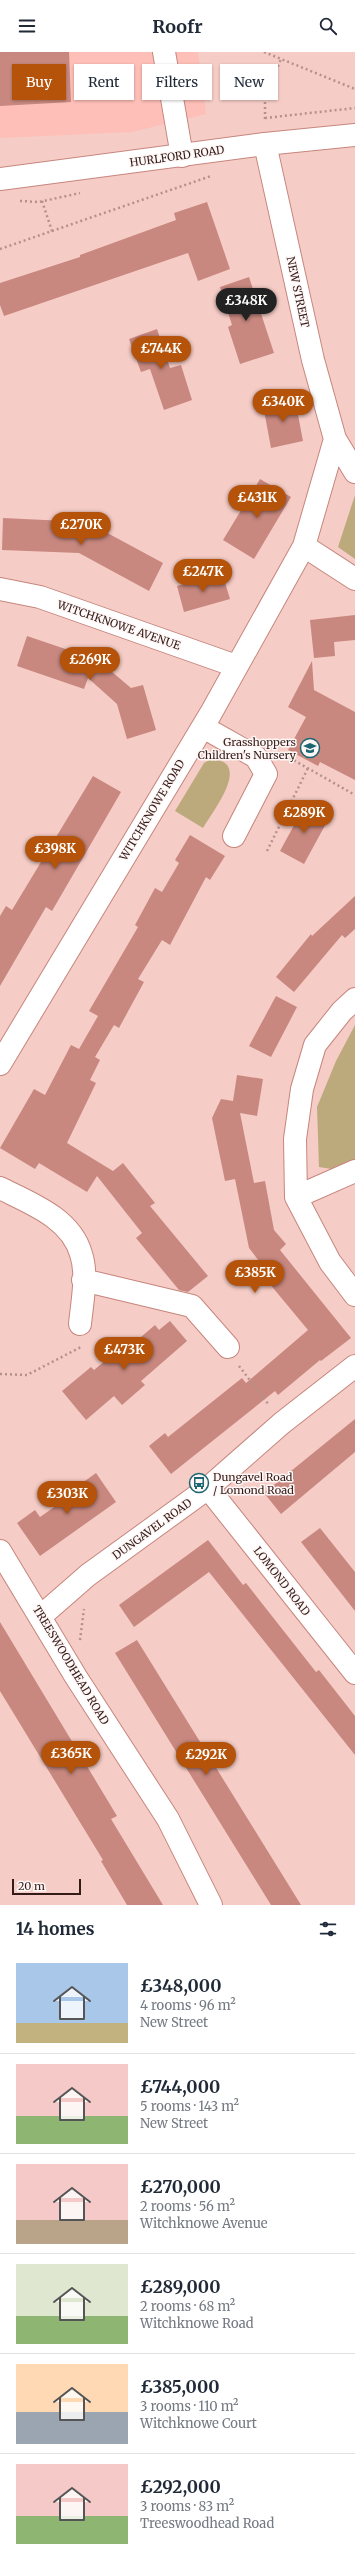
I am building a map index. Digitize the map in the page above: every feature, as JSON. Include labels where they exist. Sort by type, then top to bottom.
[{"type":"street","points":[[164,52],[182,156]]},
{"type":"street","name":"HURLFORD ROAD","points":[[0,179],[265,144],[355,135]]},
{"type":"street","name":"NEW STREET","points":[[265,144],[312,360],[335,439],[355,472]]},
{"type":"street","name":"WITCHKNOWE ROAD","points":[[0,1064],[203,727],[304,546],[335,439]]},
{"type":"street","points":[[304,546],[355,579]]},
{"type":"street","name":"WITCHKNOWE AVENUE","points":[[0,589],[40,597],[236,666]]},
{"type":"street","points":[[203,727],[256,757],[266,774],[234,836]]},
{"type":"street","points":[[355,999],[342,1010],[315,1045],[302,1089],[295,1139],[296,1197],[330,1262],[355,1295]]},
{"type":"street","points":[[296,1197],[355,1171]]},
{"type":"street","points":[[0,1188],[48,1212],[72,1236],[82,1254],[83,1280],[80,1324]]},
{"type":"street","points":[[83,1280],[192,1306],[228,1346]]},
{"type":"street","name":"DUNGAVEL ROAD","points":[[41,1616],[88,1575],[208,1488],[282,1423],[355,1366]]},
{"type":"street","name":"LOMOND ROAD","points":[[208,1488],[355,1673]]},
{"type":"street","name":"TREESWOODHEAD ROAD","points":[[0,1551],[41,1616],[76,1677],[168,1819],[212,1905]]},
{"type":"path","points":[[264,52],[355,89]]},
{"type":"path","points":[[265,144],[265,96],[281,59]]},
{"type":"path","points":[[265,118],[355,108]]},
{"type":"path","points":[[0,249],[217,175]]},
{"type":"path","points":[[42,201],[52,231]]},
{"type":"path","points":[[280,752],[355,795]]},
{"type":"path","points":[[268,851],[308,768]]},
{"type":"path","points":[[0,1374],[27,1375],[82,1346],[93,1333],[80,1324]]},
{"type":"path","points":[[228,1346],[231,1354],[282,1423]]},
{"type":"path","points":[[76,1677],[88,1575]]},
{"type":"shaded area","points":[[0,52],[198,52],[200,64],[142,64],[142,100],[204,100],[206,114],[132,132],[0,138]]},
{"type":"shaded area","points":[[355,495],[355,559],[338,547]]},
{"type":"shaded area","points":[[211,759],[223,762],[229,768],[230,777],[221,799],[203,828],[175,811],[204,763]]},
{"type":"shaded area","points":[[355,1025],[355,1162],[338,1170],[319,1167],[317,1107],[336,1061]]},
{"type":"building","points":[[0,52],[69,52],[71,102],[0,106]]},
{"type":"building","points":[[207,202],[230,269],[198,281],[188,253],[4,316],[0,305],[0,283],[80,257],[80,255],[176,220],[174,213]]},
{"type":"building","points":[[249,277],[274,353],[240,364],[228,327],[232,325],[220,287]]},
{"type":"building","points":[[157,329],[170,368],[181,365],[192,400],[164,410],[150,369],[141,372],[129,339]]},
{"type":"building","points":[[295,399],[303,441],[271,448],[263,405]]},
{"type":"building","points":[[260,479],[291,497],[254,559],[223,540]]},
{"type":"building","points":[[3,518],[87,522],[163,563],[149,591],[79,553],[2,550]]},
{"type":"building","points":[[222,573],[230,599],[184,612],[177,586]]},
{"type":"building","points":[[355,615],[355,640],[334,642],[335,656],[314,658],[310,620]]},
{"type":"building","points":[[27,636],[98,660],[131,688],[143,685],[156,730],[127,739],[117,704],[88,678],[84,689],[17,666]]},
{"type":"building","points":[[312,661],[314,690],[355,712],[355,780],[320,762],[318,766],[288,750],[306,717],[288,707]]},
{"type":"building","points":[[93,776],[121,792],[52,911],[46,907],[0,986],[0,916],[6,906],[12,910]]},
{"type":"building","points":[[305,805],[329,818],[304,864],[280,851]]},
{"type":"building","points":[[190,835],[225,856],[210,880],[206,877],[170,945],[162,940],[138,979],[144,982],[119,1028],[114,1025],[95,1057],[100,1060],[90,1080],[96,1083],[67,1143],[113,1171],[123,1163],[155,1203],[150,1206],[208,1276],[188,1292],[179,1290],[136,1238],[142,1233],[97,1176],[87,1192],[39,1163],[35,1169],[0,1148],[34,1089],[45,1095],[71,1045],[79,1049],[98,1016],[89,1011],[138,927],[135,925],[155,888],[162,892],[179,863],[175,860]]},
{"type":"building","points":[[355,896],[355,929],[345,938],[342,935],[294,992],[276,977],[311,934],[312,936]]},
{"type":"building","points":[[276,996],[297,1007],[271,1057],[249,1046]]},
{"type":"building","points":[[237,1075],[263,1079],[257,1116],[240,1113],[254,1183],[265,1181],[274,1230],[286,1244],[280,1250],[351,1338],[321,1361],[320,1360],[278,1395],[275,1391],[171,1474],[149,1446],[165,1433],[168,1437],[242,1378],[246,1383],[308,1330],[254,1265],[259,1261],[249,1248],[235,1179],[225,1181],[212,1118],[221,1099],[233,1101]]},
{"type":"building","points":[[170,1321],[187,1341],[141,1381],[145,1385],[122,1405],[114,1396],[86,1420],[62,1391],[91,1367],[94,1370],[125,1344],[128,1348],[155,1325],[159,1330]]},
{"type":"building","points":[[355,1419],[355,1452],[281,1514],[264,1493]]},
{"type":"building","points":[[96,1473],[116,1502],[40,1556],[17,1523],[35,1510],[40,1517],[73,1494],[71,1491]]},
{"type":"building","points":[[320,1528],[355,1572],[355,1611],[301,1542]]},
{"type":"building","points":[[208,1540],[243,1585],[246,1583],[316,1672],[319,1670],[355,1716],[355,1755],[209,1572],[134,1627],[119,1605]]},
{"type":"building","points":[[0,1622],[117,1816],[111,1819],[163,1905],[127,1905],[101,1861],[103,1860],[0,1691]]},
{"type":"building","points":[[137,1640],[301,1905],[271,1905],[115,1653]]},
{"type":"place","name":"Grasshoppers Children's Nursery","points":[[310,748]]},
{"type":"place","name":"Dungavel Road / Lomond Road","points":[[199,1483]]}]
